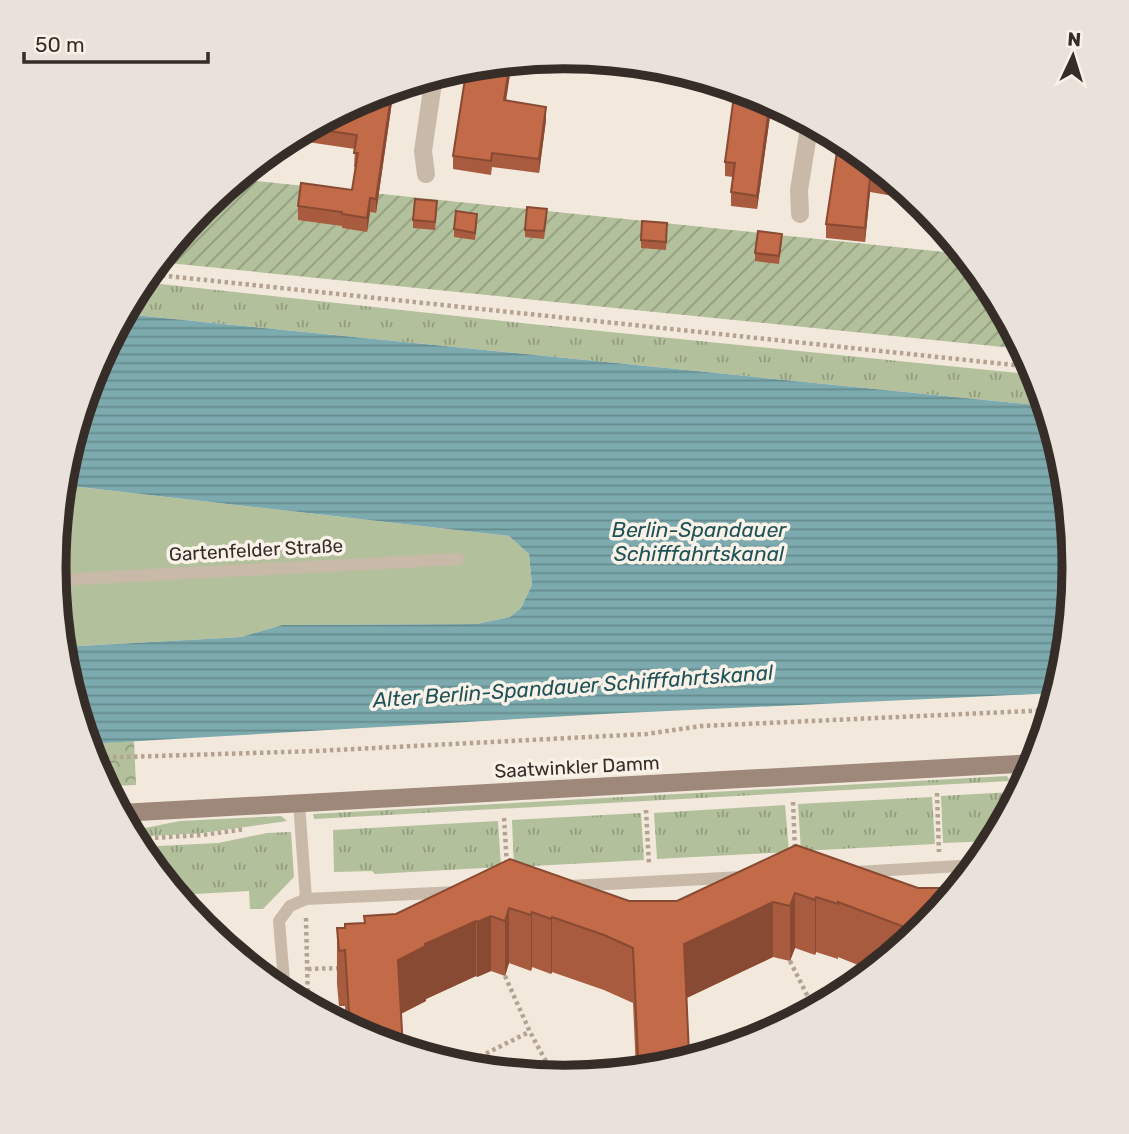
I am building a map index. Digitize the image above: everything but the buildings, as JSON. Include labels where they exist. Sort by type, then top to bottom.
[{"type":"main road","name":"Saatwinkler Damm","points":[[131,812],[1022,763]]},
{"type":"street","points":[[426,174],[423,151],[433,87]]},
{"type":"street","points":[[800,215],[799,190],[808,133]]},
{"type":"lane","name":"Gartenfelder Straße","points":[[67,578],[458,559]]},
{"type":"lane","points":[[299,803],[306,899]]},
{"type":"lane","points":[[848,872],[963,866]]},
{"type":"lane","points":[[560,886],[756,877]]},
{"type":"lane","points":[[284,978],[279,921],[290,906],[306,899],[468,891]]},
{"type":"path","points":[[161,275],[1020,366]]},
{"type":"path","points":[[104,758],[316,751],[647,734],[701,726],[1041,710]]},
{"type":"path","points":[[793,802],[795,861]]},
{"type":"path","points":[[504,818],[508,877]]},
{"type":"path","points":[[306,899],[309,994]]},
{"type":"path","points":[[790,961],[810,1000]]},
{"type":"path","points":[[308,969],[347,967]]},
{"type":"path","points":[[505,976],[548,1064]]},
{"type":"path","points":[[479,1057],[530,1032]]},
{"type":"green space","points":[[251,180],[950,253],[979,290],[1011,348],[170,263],[212,215]]},
{"type":"green space","points":[[155,283],[1024,374],[1035,405],[135,315]]},
{"type":"green space","points":[[73,486],[509,536],[529,554],[532,585],[521,608],[510,617],[476,624],[282,625],[241,637],[73,646],[66,567]]},
{"type":"green space","points":[[134,741],[136,785],[117,786],[99,743]]},
{"type":"green space","points":[[1007,776],[1010,781],[314,819],[313,814]]},
{"type":"green space","points":[[1008,792],[980,842],[943,843],[941,796]]},
{"type":"green space","points":[[932,797],[935,844],[801,851],[798,804]]},
{"type":"green space","points":[[785,805],[789,852],[657,859],[654,813]]},
{"type":"green space","points":[[641,813],[644,860],[514,867],[512,820]]},
{"type":"green space","points":[[281,816],[287,821],[202,833],[145,836],[141,829],[180,821]]},
{"type":"green space","points":[[498,821],[501,867],[375,874],[372,871],[334,872],[333,830]]},
{"type":"green space","points":[[291,832],[294,877],[263,909],[250,909],[249,891],[189,894],[152,846],[218,843],[267,833]]},
{"type":"water","name":"Berlin-Spandauer Schifffahrtskanal","points":[[135,315],[1035,405],[1053,470],[1061,534],[1061,600],[1047,693],[603,714],[99,743],[83,696],[73,646],[241,637],[282,625],[476,624],[510,617],[521,608],[532,585],[529,554],[509,536],[73,486],[83,438],[104,376]]},
{"type":"water label","name":"Alter Berlin-Spandauer Schifffahrtskanal","points":[[573,686]]}]
